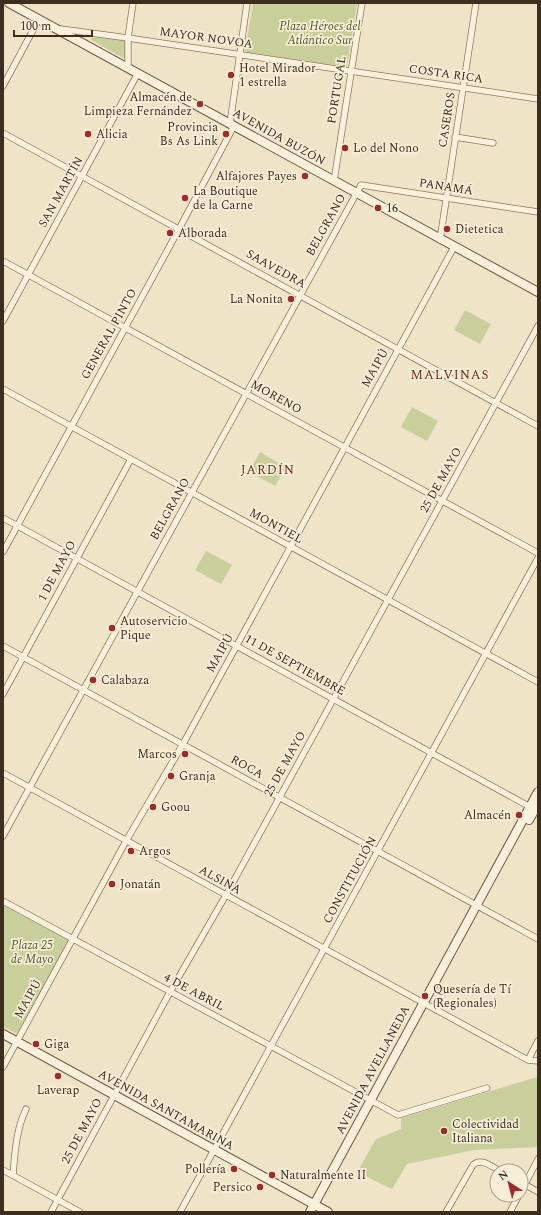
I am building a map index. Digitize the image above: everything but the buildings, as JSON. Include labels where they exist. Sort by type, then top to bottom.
[{"type":"main road","name":"AVENIDA BUZÓN","points":[[9,3],[24,7],[39,19],[56,29],[440,240],[538,292]]},
{"type":"main road","name":"AVENIDA AVELLANEDA","points":[[310,1212],[315,1208],[425,1004],[535,808],[538,792]]},
{"type":"main road","name":"AVENIDA SANTAMARINA","points":[[3,1034],[215,1150],[315,1208],[328,1212]]},
{"type":"street","points":[[128,68],[128,38],[133,3]]},
{"type":"street","name":"GENERAL PINTO","points":[[3,552],[179,229],[232,125],[247,3]]},
{"type":"street","name":"PORTUGAL","points":[[334,181],[362,3]]},
{"type":"street","name":"CASEROS","points":[[440,240],[476,3]]},
{"type":"street","points":[[3,86],[39,19]]},
{"type":"street","name":"MAYOR NOVOA","points":[[56,29],[128,38],[351,71]]},
{"type":"street","name":"COSTA RICA","points":[[351,71],[538,98]]},
{"type":"street","name":"SAN MARTÍN","points":[[3,321],[138,73]]},
{"type":"street","name":"SAAVEDRA","points":[[3,133],[538,426]]},
{"type":"street","points":[[455,137],[494,143]]},
{"type":"street","name":"PANAMÁ","points":[[356,193],[361,185],[538,212]]},
{"type":"street","name":"BELGRANO","points":[[3,836],[356,193]]},
{"type":"street","name":"MAIPÚ","points":[[3,1067],[126,841],[183,744],[237,646],[454,247]]},
{"type":"street","name":"MORENO","points":[[3,261],[538,553]]},
{"type":"street","name":"25 DE MAYO","points":[[51,1212],[170,992],[226,895],[538,326]]},
{"type":"street","name":"MONTIEL","points":[[3,388],[538,682]]},
{"type":"street","name":"1 DE MAYO","points":[[3,694],[131,459]]},
{"type":"street","name":"11 DE SEPTIEMBRE","points":[[3,518],[535,808]]},
{"type":"street","name":"CONSTITUCIÓN","points":[[180,1212],[538,558]]},
{"type":"street","name":"ROCA","points":[[3,646],[538,939]]},
{"type":"street","name":"ALSINA","points":[[3,773],[528,1060]]},
{"type":"street","name":"4 DE ABRIL","points":[[3,901],[398,1115],[487,1088]]},
{"type":"street","points":[[538,1041],[528,1060],[538,1061]]},
{"type":"street","points":[[12,1175],[20,1122],[26,1109]]},
{"type":"street","points":[[529,1173],[538,1159]]},
{"type":"street","points":[[446,1212],[473,1165],[476,1162],[482,1161],[489,1165]]},
{"type":"street","points":[[3,1170],[80,1212]]},
{"type":"street","points":[[529,1187],[538,1192]]},
{"type":"street","points":[[510,1212],[515,1203]]},
{"type":"green space","name":"Plaza Héroes del Atlántico Sur","points":[[253,3],[357,3],[347,67],[245,52]]},
{"type":"green space","points":[[92,37],[126,41],[127,60],[91,40]]},
{"type":"green space","points":[[465,310],[491,324],[480,344],[454,330]]},
{"type":"green space","points":[[412,407],[438,421],[427,441],[401,427]]},
{"type":"green space","points":[[260,452],[286,467],[275,486],[249,472]]},
{"type":"green space","points":[[206,551],[232,565],[221,584],[195,570]]},
{"type":"green space","name":"Plaza 25 de Mayo","points":[[3,905],[70,941],[17,1034],[3,1026]]},
{"type":"green space","points":[[538,1075],[538,1147],[474,1150],[407,1164],[392,1189],[357,1172],[376,1139],[401,1129],[401,1118],[537,1077]]},
{"type":"place","name":"Hotel Mirador 1 estrella","points":[[231,75]]},
{"type":"place","name":"Almacén de Limpieza Fernández","points":[[200,104]]},
{"type":"place","name":"Alicia","points":[[88,134]]},
{"type":"place","name":"Provincia Bs As Link","points":[[226,134]]},
{"type":"place","name":"Lo del Nono","points":[[345,148]]},
{"type":"place","name":"Alfajores Payes","points":[[305,176]]},
{"type":"place","name":"La Boutique de la Carne","points":[[185,198]]},
{"type":"place","name":"16","points":[[378,208]]},
{"type":"place","name":"Dietetica","points":[[447,229]]},
{"type":"place","name":"Alborada","points":[[170,233]]},
{"type":"place","name":"La Nonita","points":[[291,299]]},
{"type":"place","name":"Autoservicio Pique","points":[[112,628]]},
{"type":"place","name":"Calabaza","points":[[93,680]]},
{"type":"place","name":"Marcos","points":[[185,754]]},
{"type":"place","name":"Granja","points":[[171,776]]},
{"type":"place","name":"Goou","points":[[153,807]]},
{"type":"place","name":"Almacén","points":[[519,815]]},
{"type":"place","name":"Argos","points":[[131,851]]},
{"type":"place","name":"Jonatán","points":[[112,884]]},
{"type":"place","name":"Quesería de Tí (Regionales)","points":[[425,996]]},
{"type":"place","name":"Giga","points":[[36,1044]]},
{"type":"place","name":"Laverap","points":[[58,1076]]},
{"type":"place","name":"Colectividad Italiana","points":[[444,1131]]},
{"type":"place","name":"Pollería","points":[[234,1169]]},
{"type":"place","name":"Naturalmente II","points":[[272,1175]]},
{"type":"place","name":"Persico","points":[[260,1187]]},
{"type":"district","name":"MALVINAS","points":[[450,375]]},
{"type":"district","name":"JARDÍN","points":[[268,470]]}]
